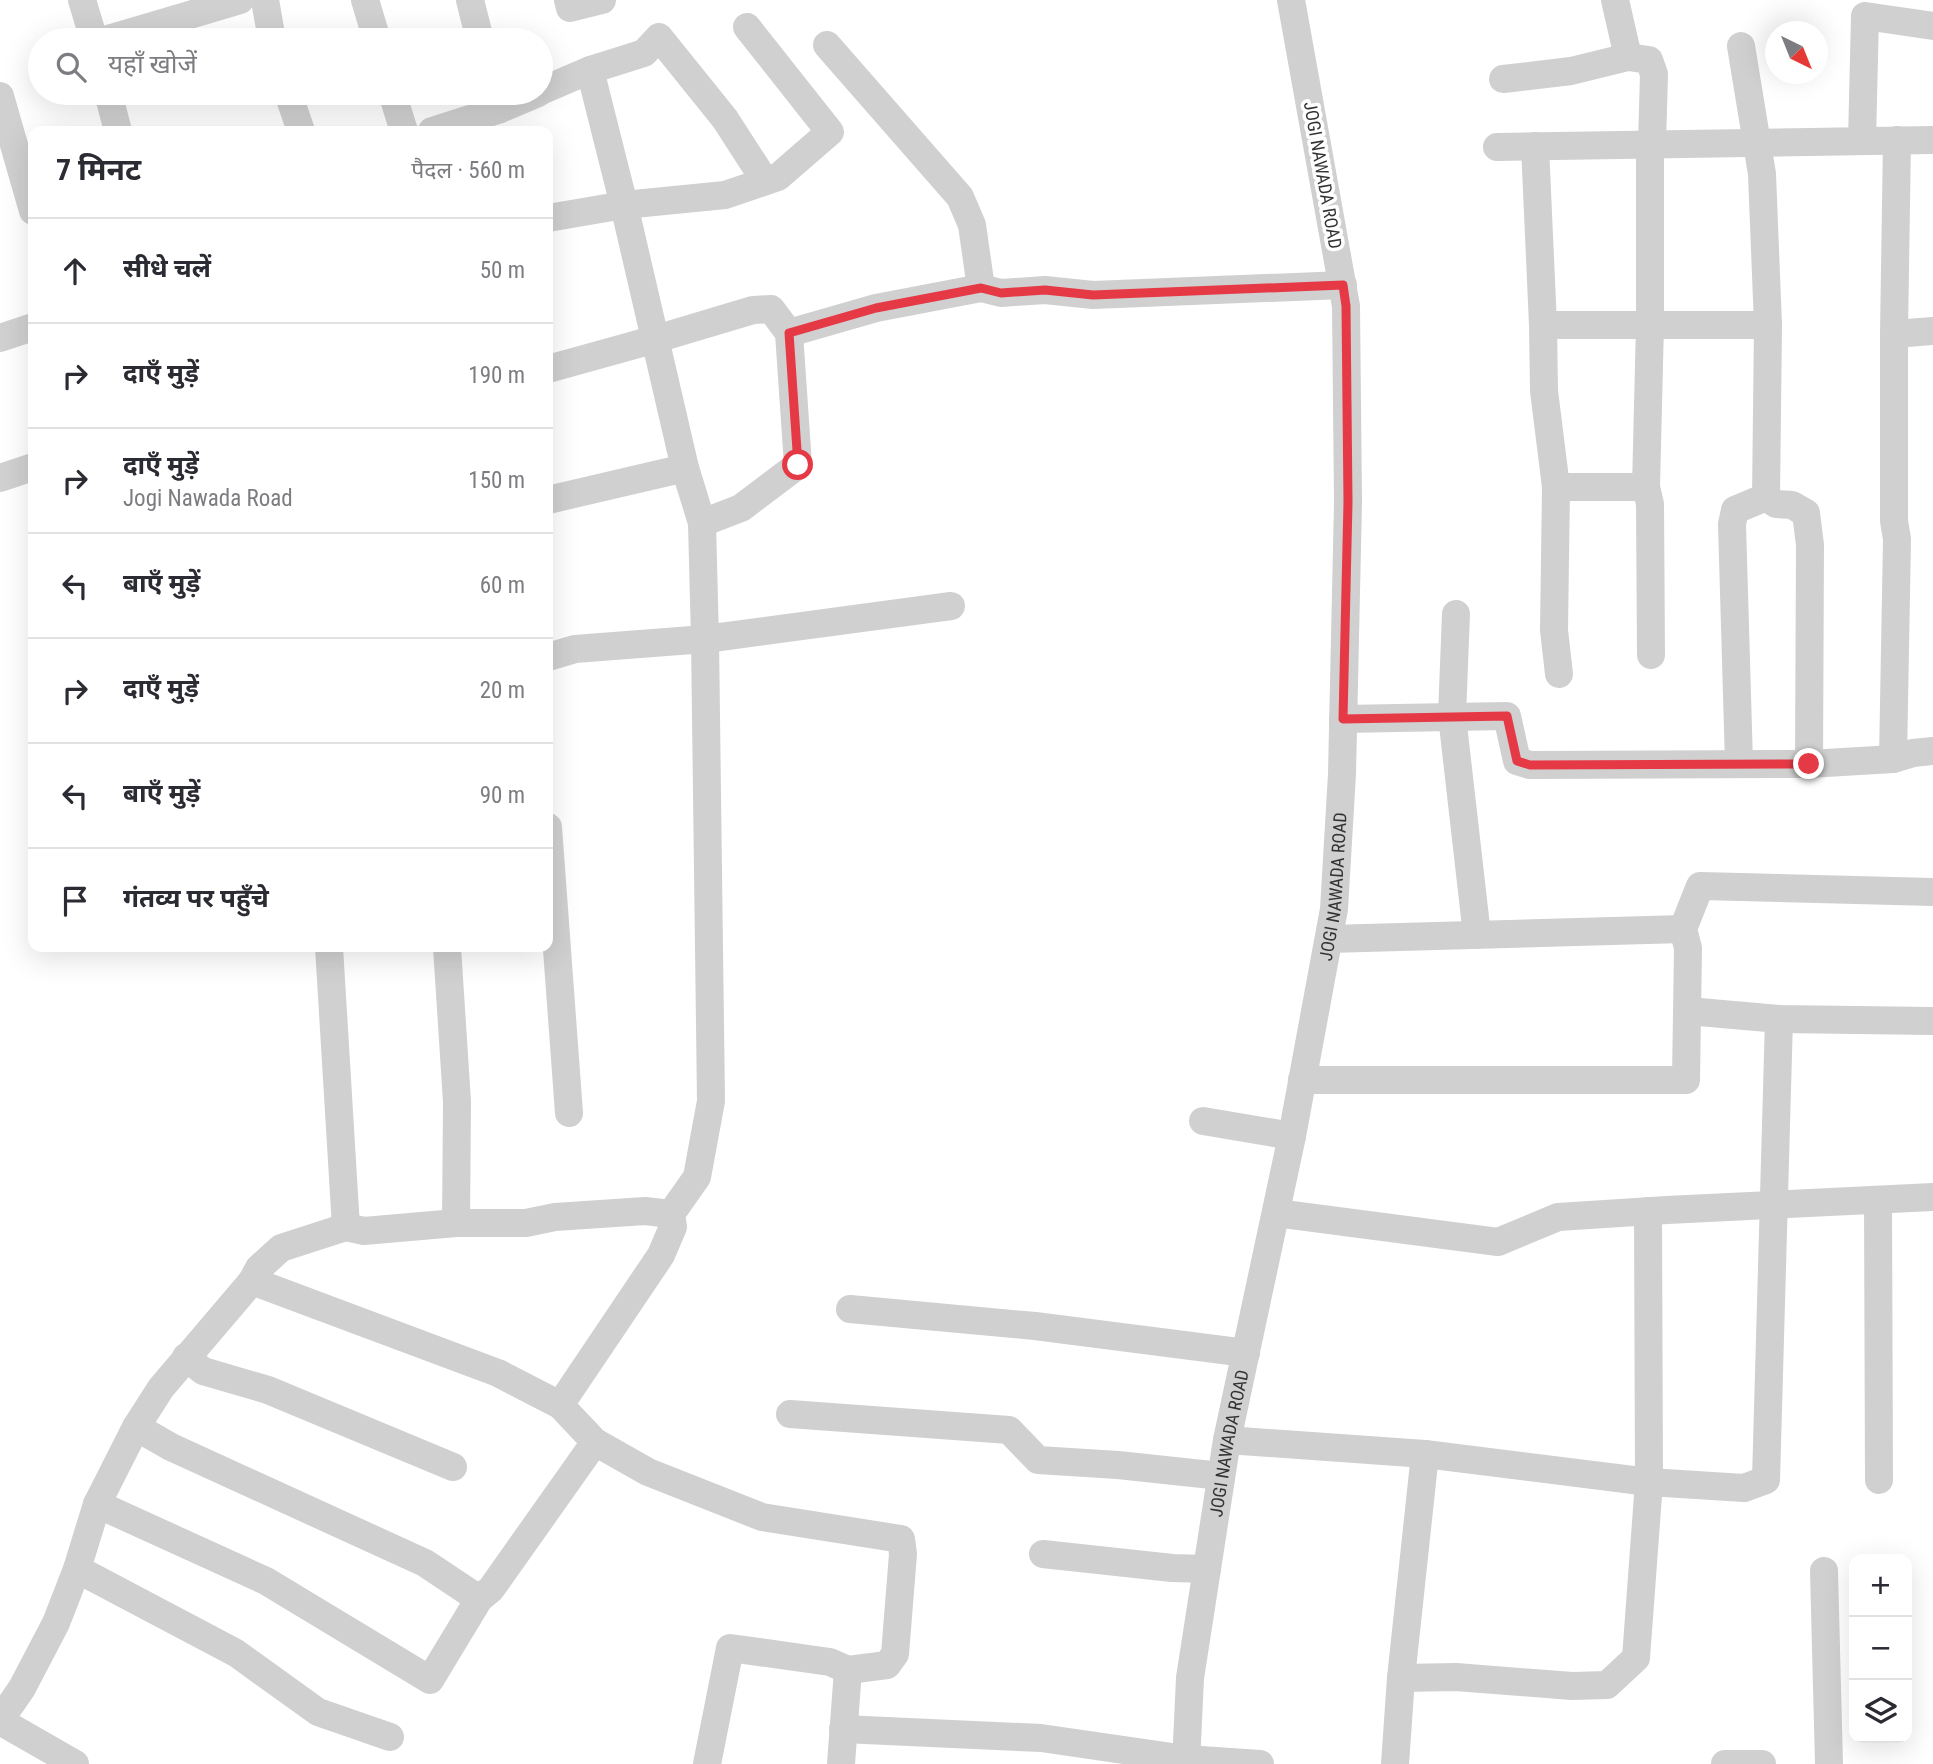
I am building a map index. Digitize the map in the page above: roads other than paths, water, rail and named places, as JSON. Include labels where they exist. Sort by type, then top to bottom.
[{"type":"street","points":[[82,0],[90,28]]},
{"type":"street","points":[[146,28],[240,0]]},
{"type":"street","points":[[265,0],[270,28]]},
{"type":"street","points":[[365,0],[373,28]]},
{"type":"street","points":[[470,0],[477,28]]},
{"type":"street","points":[[568,0],[570,8],[603,0]]},
{"type":"street","name":"JOGI NAWADA ROAD","points":[[1186,1762],[1190,1678],[1227,1440],[1292,1136],[1334,909],[1342,774],[1348,502],[1346,306],[1291,0]]},
{"type":"street","points":[[1615,0],[1628,57]]},
{"type":"street","points":[[1862,141],[1866,16],[1933,26]]},
{"type":"street","points":[[553,217],[624,205],[725,194],[778,177],[830,132],[747,27]]},
{"type":"street","points":[[553,86],[590,70],[644,53],[659,37],[725,119],[765,181]]},
{"type":"street","points":[[827,45],[960,197],[972,225],[981,288]]},
{"type":"street","points":[[1741,46],[1762,174],[1768,325],[1766,497]]},
{"type":"street","points":[[1503,79],[1572,71],[1628,57],[1649,60],[1654,74],[1650,144],[1646,487],[1650,504],[1651,655]]},
{"type":"street","points":[[560,1405],[661,1255],[673,1227],[671,1214],[697,1177],[711,1101],[702,523],[685,468],[590,70]]},
{"type":"street","points":[[0,96],[28,194]]},
{"type":"street","points":[[111,105],[117,126]]},
{"type":"street","points":[[292,105],[299,126]]},
{"type":"street","points":[[396,105],[402,126]]},
{"type":"street","points":[[443,126],[487,105]]},
{"type":"street","points":[[1894,759],[1897,140]]},
{"type":"street","points":[[1497,147],[1933,140]]},
{"type":"street","points":[[1535,146],[1544,391],[1556,487],[1554,630],[1559,674]]},
{"type":"street","points":[[789,333],[876,308],[981,288],[1001,293],[1045,290],[1093,295],[1343,285]]},
{"type":"street","points":[[553,368],[753,310],[771,309],[789,333],[798,465],[741,508],[702,523]]},
{"type":"street","points":[[1543,324],[1768,325]]},
{"type":"street","points":[[0,338],[28,329]]},
{"type":"street","points":[[1894,334],[1933,331]]},
{"type":"street","points":[[553,499],[685,468]]},
{"type":"street","points":[[0,478],[28,469]]},
{"type":"street","points":[[1556,487],[1646,487]]},
{"type":"street","points":[[1739,763],[1732,524],[1735,510],[1766,497]]},
{"type":"street","points":[[1766,497],[1776,504],[1792,505],[1806,513],[1810,545],[1809,764]]},
{"type":"street","points":[[553,656],[575,649],[705,639],[951,606]]},
{"type":"street","points":[[1456,614],[1452,716],[1477,935]]},
{"type":"street","points":[[1343,719],[1507,716],[1517,761],[1530,765],[1809,764],[1894,759],[1933,751]]},
{"type":"street","points":[[1303,1080],[1686,1080],[1688,948],[1683,929],[1700,886],[1933,892]]},
{"type":"street","points":[[553,895],[569,1114]]},
{"type":"street","points":[[1329,939],[1683,929]]},
{"type":"street","points":[[329,952],[346,1227]]},
{"type":"street","points":[[447,952],[457,1102],[456,1223]]},
{"type":"street","points":[[1688,1011],[1779,1019],[1933,1021]]},
{"type":"street","points":[[1227,1440],[1425,1454],[1649,1482],[1744,1488],[1766,1480],[1779,1019]]},
{"type":"street","points":[[1203,1121],[1292,1136]]},
{"type":"street","points":[[1276,1213],[1499,1242],[1558,1217],[1933,1197]]},
{"type":"street","points":[[1878,1200],[1879,1480]]},
{"type":"street","points":[[75,1764],[0,1721],[22,1688],[57,1623],[97,1504],[136,1427],[161,1388],[252,1281],[259,1268],[281,1248],[346,1227],[364,1231],[456,1223],[526,1223],[555,1217],[645,1211],[671,1214]]},
{"type":"street","points":[[1401,1678],[1456,1677],[1572,1686],[1607,1685],[1636,1658],[1649,1482],[1648,1211]]},
{"type":"street","points":[[252,1281],[498,1373],[560,1405],[595,1442],[648,1472],[762,1517],[901,1539],[903,1554],[895,1654],[887,1665],[848,1670],[830,1662],[730,1648],[707,1764]]},
{"type":"street","points":[[850,1309],[1035,1326],[1246,1353]]},
{"type":"street","points":[[186,1357],[203,1371],[268,1390],[453,1467]]},
{"type":"street","points":[[790,1414],[1009,1430],[1038,1460],[1222,1476]]},
{"type":"street","points":[[136,1427],[171,1447],[425,1563],[479,1599]]},
{"type":"street","points":[[97,1504],[266,1581],[430,1680],[479,1599],[491,1589],[595,1442]]},
{"type":"street","points":[[1395,1764],[1401,1678],[1425,1454]]},
{"type":"street","points":[[1043,1554],[1172,1568],[1207,1569]]},
{"type":"street","points":[[77,1569],[236,1653],[318,1712],[390,1737]]},
{"type":"street","points":[[1824,1571],[1829,1764]]},
{"type":"street","points":[[841,1764],[848,1670]]},
{"type":"street","points":[[843,1729],[1041,1738],[1186,1762],[1260,1764]]},
{"type":"street","points":[[1725,1764],[1762,1764]]}]
